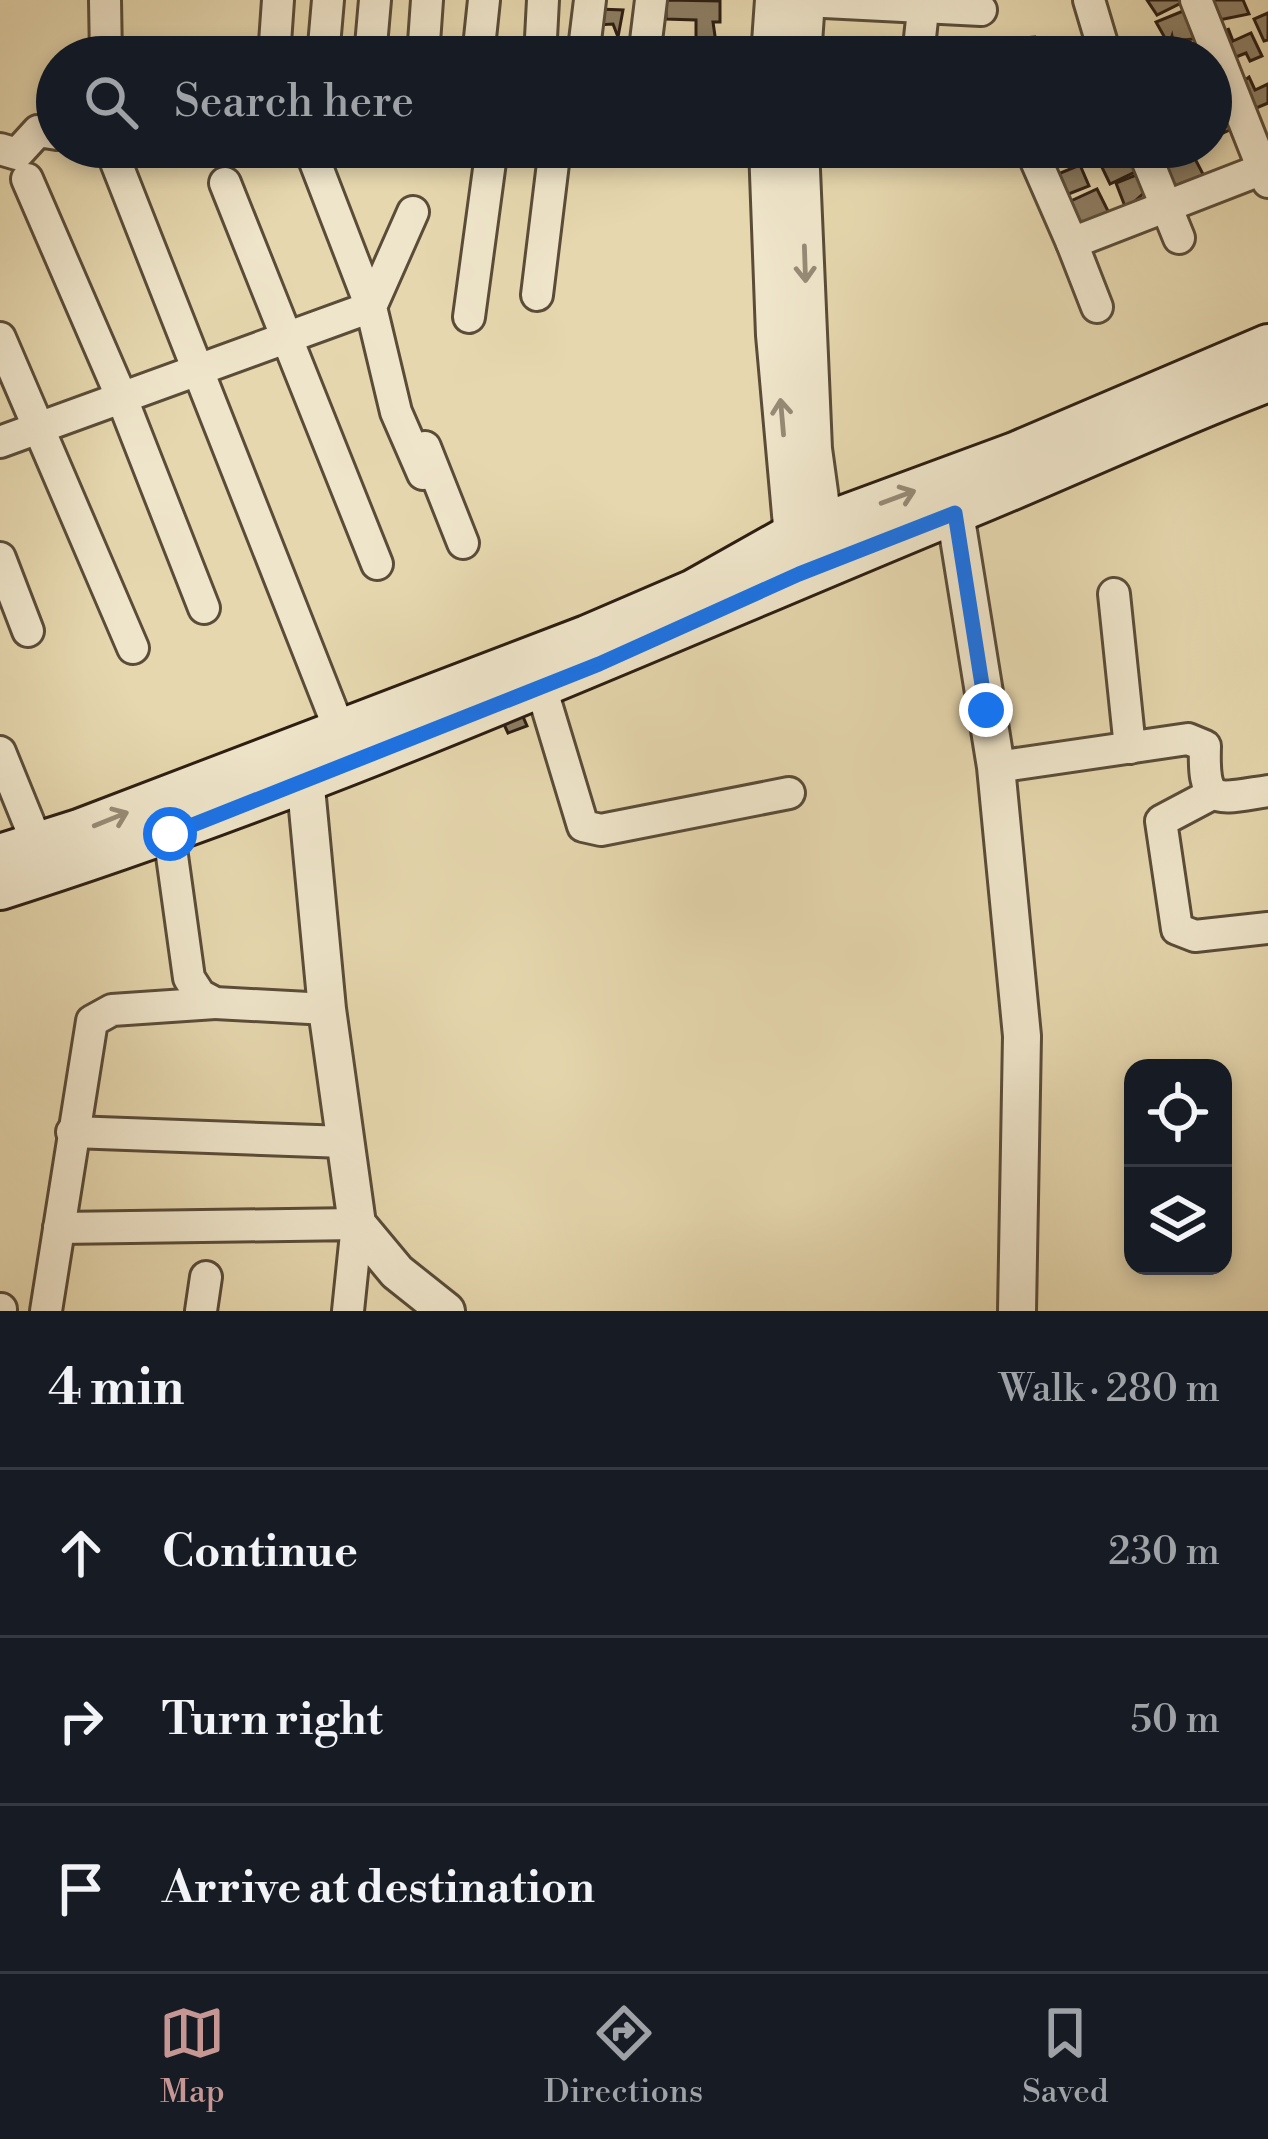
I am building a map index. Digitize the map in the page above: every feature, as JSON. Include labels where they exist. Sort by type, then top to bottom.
[{"type":"main road","points":[[18,850],[315,752],[541,687],[810,549],[1015,454],[1268,346]]},
{"type":"main road","points":[[0,888],[170,834],[315,752],[694,592],[810,549],[955,513],[1268,380]]},
{"type":"street","points":[[105,0],[106,36]]},
{"type":"street","points":[[275,36],[278,0]]},
{"type":"street","points":[[325,36],[328,0]]},
{"type":"street","points":[[372,36],[375,0]]},
{"type":"street","points":[[424,36],[427,0]]},
{"type":"street","points":[[480,36],[484,0]]},
{"type":"street","points":[[541,36],[543,0]]},
{"type":"street","points":[[586,36],[590,0]]},
{"type":"street","points":[[647,36],[651,0]]},
{"type":"street","points":[[771,36],[774,0]]},
{"type":"street","points":[[1086,0],[1099,36]]},
{"type":"street","points":[[1196,0],[1211,36]]},
{"type":"street","points":[[804,36],[806,1],[981,10]]},
{"type":"street","points":[[920,36],[923,4]]},
{"type":"street","points":[[1072,243],[1267,172],[1232,87]]},
{"type":"street","points":[[0,149],[17,154],[36,133]]},
{"type":"street","points":[[119,168],[199,366],[315,752],[327,1009],[357,1224],[348,1311]]},
{"type":"street","points":[[317,168],[463,543]]},
{"type":"street","points":[[469,316],[489,168]]},
{"type":"street","points":[[537,296],[552,168]]},
{"type":"street","points":[[770,168],[810,549]]},
{"type":"street","points":[[801,168],[810,549]]},
{"type":"street","points":[[1039,168],[1097,307]]},
{"type":"street","points":[[1151,168],[1180,238]]},
{"type":"street","points":[[27,179],[121,396],[204,608]]},
{"type":"street","points":[[225,183],[282,338],[377,564]]},
{"type":"street","points":[[413,212],[371,308],[396,412],[423,474]]},
{"type":"street","points":[[0,442],[199,366],[371,308]]},
{"type":"street","points":[[0,338],[133,647]]},
{"type":"street","points":[[955,513],[996,767],[1022,1036],[1017,1311]]},
{"type":"street","points":[[0,558],[28,631]]},
{"type":"street","points":[[1114,593],[1130,748]]},
{"type":"street","points":[[541,687],[584,826],[601,830],[789,793]]},
{"type":"street","points":[[996,767],[1197,741],[1205,746],[1204,784],[1212,794],[1221,799],[1268,791]]},
{"type":"street","points":[[0,752],[18,850]]},
{"type":"street","points":[[1212,794],[1161,821],[1177,929],[1195,936],[1268,928]]},
{"type":"street","points":[[170,834],[189,978],[200,994],[215,1003]]},
{"type":"street","points":[[46,1311],[92,1021],[100,1013],[215,1003],[327,1009]]},
{"type":"street","points":[[72,1132],[345,1142]]},
{"type":"street","points":[[58,1228],[357,1224]]},
{"type":"street","points":[[357,1224],[436,1307]]},
{"type":"street","points":[[202,1311],[206,1277]]},
{"type":"building","points":[[666,0],[720,1],[720,22],[713,22],[715,36],[696,36],[696,20],[666,19]]},
{"type":"building","points":[[1147,0],[1181,0],[1183,2],[1157,15]]},
{"type":"building","points":[[1201,0],[1243,0],[1249,14],[1214,21]]},
{"type":"building","points":[[598,9],[623,10],[618,36],[613,24],[598,25]]},
{"type":"building","points":[[1188,9],[1199,34],[1164,36],[1156,22]]},
{"type":"building","points":[[1268,13],[1268,40],[1264,41],[1254,19]]},
{"type":"building","points":[[1251,33],[1262,56],[1250,61],[1246,53],[1232,59],[1232,38]]},
{"type":"building","points":[[1249,77],[1255,90],[1268,84],[1268,103],[1254,109],[1245,80]]},
{"type":"building","points":[[1081,168],[1089,186],[1056,199],[1048,178]]},
{"type":"building","points":[[1102,168],[1138,168],[1139,170],[1110,184]]},
{"type":"building","points":[[1157,168],[1200,168],[1204,176],[1168,195]]},
{"type":"building","points":[[1146,171],[1145,192],[1126,209],[1116,183]]},
{"type":"building","points":[[1097,189],[1110,215],[1075,239],[1060,206]]},
{"type":"building","points":[[521,712],[527,726],[508,733],[502,720]]},
{"type":"route","points":[[170,834],[599,664],[799,574],[955,513],[986,710]]}]
